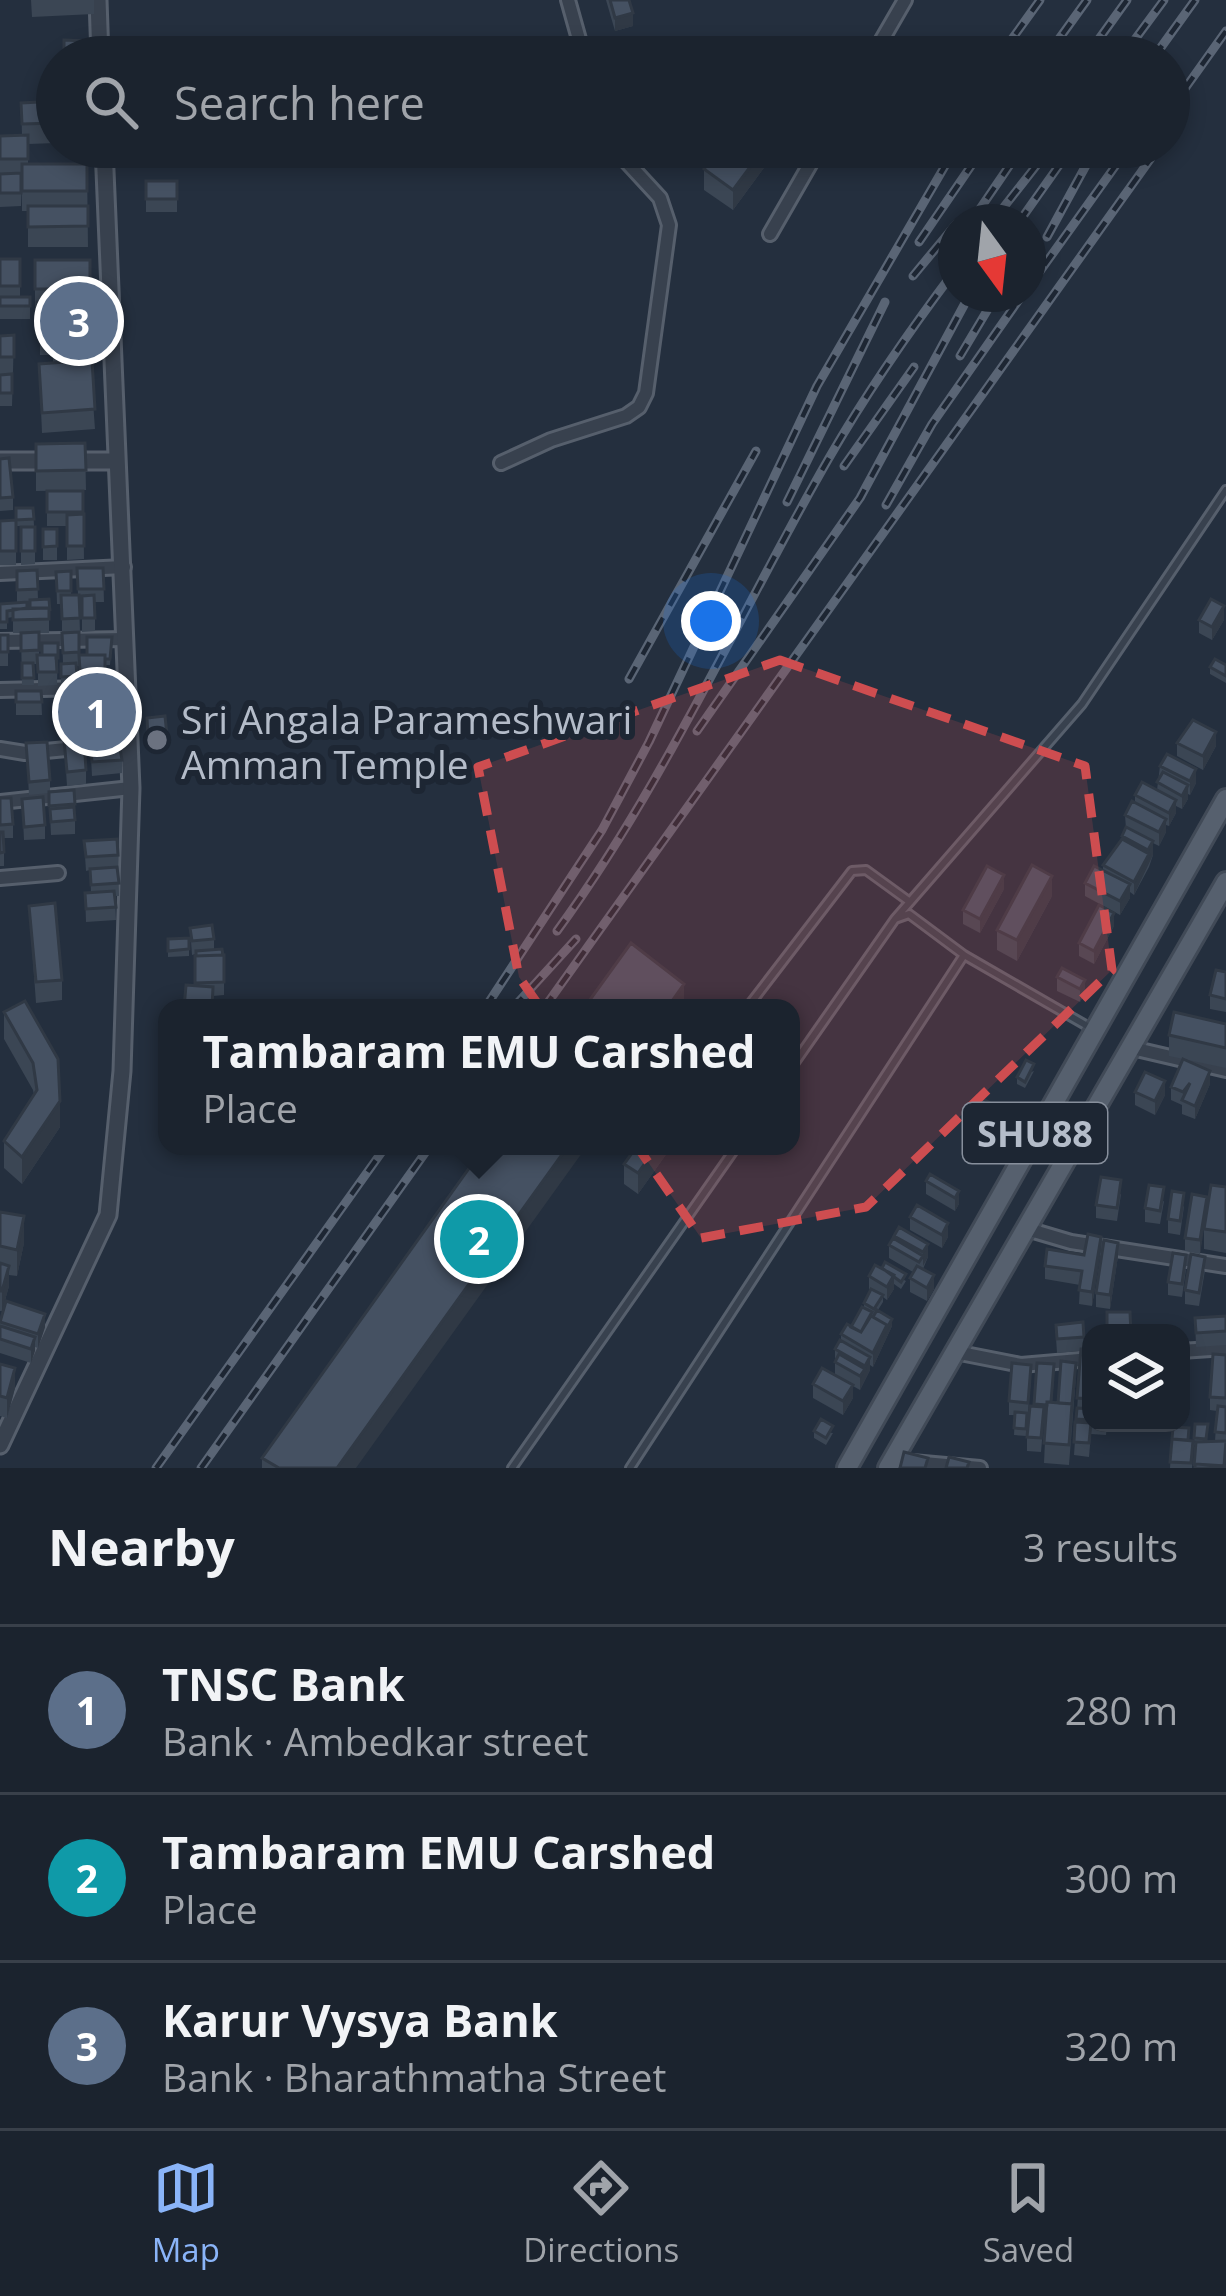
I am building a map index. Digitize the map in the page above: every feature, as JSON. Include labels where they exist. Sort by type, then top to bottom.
[{"type":"main road","name":"SHU88","points":[[847,1468],[1226,799]]},
{"type":"main road","name":"SHU88","points":[[890,1464],[1226,883]]},
{"type":"street","points":[[98,0],[99,36]]},
{"type":"street","points":[[568,0],[578,36]]},
{"type":"street","points":[[884,36],[905,0]]},
{"type":"street","points":[[0,1445],[108,1215],[126,1015],[131,788],[105,168]]},
{"type":"street","points":[[501,463],[551,440],[626,416],[639,407],[646,393],[669,225],[660,198],[632,168]]},
{"type":"street","points":[[770,234],[808,168]]},
{"type":"street","points":[[0,461],[115,461]]},
{"type":"street","points":[[0,573],[124,567]]},
{"type":"street","points":[[0,641],[125,639]]},
{"type":"street","points":[[0,690],[128,688]]},
{"type":"street","points":[[0,749],[25,753],[128,743]]},
{"type":"street","points":[[0,802],[131,788]]},
{"type":"street","points":[[0,878],[58,873]]},
{"type":"street","points":[[1132,1048],[1226,1070]]},
{"type":"street","points":[[1027,1229],[1071,1242],[1226,1266]]},
{"type":"street","points":[[1190,1350],[1226,1348]]},
{"type":"street","points":[[956,1352],[1021,1365],[1082,1360]]},
{"type":"street","points":[[890,1464],[980,1468]]},
{"type":"lane","points":[[800,1055],[895,919],[1082,704],[1226,490]]},
{"type":"lane","points":[[754,999],[851,872],[866,870],[910,902]]},
{"type":"lane","points":[[895,919],[909,914],[964,956],[1094,1030]]},
{"type":"lane","points":[[630,1468],[964,956]]},
{"type":"lane","points":[[512,1468],[730,1155]]},
{"type":"highlighted area","points":[[780,660],[1085,766],[1112,970],[866,1207],[701,1238],[519,977],[478,767]]},
{"type":"building","points":[[610,0],[629,0],[633,13],[615,18]]},
{"type":"building","points":[[36,102],[36,124],[22,124],[21,103]]},
{"type":"building","points":[[28,135],[28,159],[0,159],[0,136]]},
{"type":"building","points":[[22,164],[87,168],[87,191],[22,191]]},
{"type":"building","points":[[705,168],[749,168],[733,190]]},
{"type":"building","points":[[21,173],[21,193],[0,193],[0,174]]},
{"type":"building","points":[[146,181],[177,181],[177,199],[146,199]]},
{"type":"building","points":[[28,206],[88,206],[88,226],[28,227]]},
{"type":"building","points":[[0,259],[20,259],[20,286],[0,286]]},
{"type":"building","points":[[35,260],[90,260],[90,289],[35,289]]},
{"type":"building","points":[[0,297],[30,297],[30,306],[0,306]]},
{"type":"building","points":[[37,302],[86,302],[86,320],[37,320]]},
{"type":"building","points":[[40,323],[90,323],[90,351],[53,351],[53,335],[40,335]]},
{"type":"building","points":[[14,335],[14,357],[0,357],[0,336]]},
{"type":"building","points":[[92,360],[95,409],[42,413],[39,364]]},
{"type":"building","points":[[12,374],[12,393],[0,393],[0,375]]},
{"type":"building","points":[[85,443],[86,470],[36,471],[36,444]]},
{"type":"building","points":[[9,458],[13,497],[0,498],[0,459]]},
{"type":"building","points":[[47,491],[83,491],[83,512],[47,512]]},
{"type":"building","points":[[16,508],[33,508],[34,519],[16,520]]},
{"type":"building","points":[[84,514],[84,546],[67,546],[67,515]]},
{"type":"building","points":[[16,520],[16,551],[0,551],[0,521]]},
{"type":"building","points":[[21,527],[35,527],[35,551],[21,551]]},
{"type":"building","points":[[43,529],[57,529],[57,546],[43,547]]},
{"type":"building","points":[[77,568],[103,568],[104,589],[78,589]]},
{"type":"building","points":[[37,570],[38,589],[17,590],[17,571]]},
{"type":"building","points":[[71,571],[71,591],[57,591],[56,572]]},
{"type":"building","points":[[61,595],[79,595],[80,618],[62,619]]},
{"type":"building","points":[[94,595],[95,618],[82,618],[82,596]]},
{"type":"building","points":[[49,599],[50,611],[30,608],[30,600]]},
{"type":"building","points":[[1211,599],[1224,606],[1212,627],[1199,620]]},
{"type":"building","points":[[27,602],[27,608],[7,611],[7,622],[0,622],[0,604]]},
{"type":"building","points":[[49,608],[49,619],[13,620],[13,609]]},
{"type":"building","points":[[39,632],[39,650],[21,651],[21,633]]},
{"type":"building","points":[[79,632],[79,652],[63,653],[62,633]]},
{"type":"building","points":[[0,635],[8,635],[8,652],[0,652]]},
{"type":"building","points":[[87,637],[112,637],[110,659],[87,655]]},
{"type":"building","points":[[42,643],[58,643],[58,658],[42,655]]},
{"type":"building","points":[[37,655],[56,655],[57,672],[38,672]]},
{"type":"building","points":[[79,655],[105,655],[105,670],[80,670]]},
{"type":"building","points":[[1215,659],[1226,665],[1226,676],[1210,667]]},
{"type":"building","points":[[22,663],[33,663],[34,678],[22,678]]},
{"type":"building","points":[[76,663],[77,676],[61,677],[61,664]]},
{"type":"building","points":[[16,691],[41,691],[42,702],[16,702]]},
{"type":"building","points":[[63,697],[78,697],[78,707],[63,708]]},
{"type":"building","points":[[84,703],[113,703],[113,725],[84,726]]},
{"type":"building","points":[[165,716],[167,735],[148,737],[147,718]]},
{"type":"building","points":[[1193,720],[1216,732],[1203,756],[1177,743]]},
{"type":"building","points":[[118,737],[122,760],[92,762],[90,740]]},
{"type":"building","points":[[84,739],[86,770],[67,772],[64,740]]},
{"type":"building","points":[[47,742],[50,780],[29,782],[26,743]]},
{"type":"building","points":[[1167,754],[1196,769],[1190,781],[1160,766]]},
{"type":"building","points":[[1163,772],[1188,785],[1182,796],[1157,782]]},
{"type":"building","points":[[1142,782],[1176,800],[1169,813],[1135,795]]},
{"type":"building","points":[[74,790],[75,804],[49,806],[49,792]]},
{"type":"building","points":[[43,797],[45,825],[24,827],[22,799]]},
{"type":"building","points":[[0,798],[11,798],[13,824],[0,825]]},
{"type":"building","points":[[1132,801],[1166,819],[1159,832],[1125,815]]},
{"type":"building","points":[[74,807],[75,820],[51,822],[50,809]]},
{"type":"building","points":[[1126,827],[1153,841],[1148,850],[1122,836]]},
{"type":"building","points":[[117,839],[118,855],[86,857],[84,841]]},
{"type":"building","points":[[1122,839],[1149,854],[1134,882],[1103,865]]},
{"type":"building","points":[[1032,865],[1052,876],[1017,940],[997,930]]},
{"type":"building","points":[[987,866],[1004,875],[980,919],[963,910]]},
{"type":"building","points":[[1094,866],[1130,884],[1120,901],[1085,883]]},
{"type":"building","points":[[117,867],[119,883],[91,885],[90,869]]},
{"type":"building","points":[[114,891],[116,907],[86,909],[85,893]]},
{"type":"building","points":[[55,903],[62,980],[36,982],[29,906]]},
{"type":"building","points":[[1099,905],[1114,913],[1094,951],[1079,943]]},
{"type":"building","points":[[212,925],[214,939],[192,941],[190,928]]},
{"type":"building","points":[[189,938],[189,949],[168,951],[168,939]]},
{"type":"building","points":[[631,943],[684,984],[673,999],[591,999]]},
{"type":"building","points":[[222,949],[223,955],[196,956],[196,951]]},
{"type":"building","points":[[224,955],[224,982],[195,983],[195,956]]},
{"type":"building","points":[[1062,968],[1085,980],[1080,989],[1057,977]]},
{"type":"building","points":[[1216,970],[1226,972],[1226,999],[1210,995]]},
{"type":"building","points":[[186,985],[213,987],[212,999],[185,999]]},
{"type":"building","points":[[25,1001],[58,1059],[60,1101],[22,1157],[4,1141],[37,1090],[33,1063],[4,1012]]},
{"type":"building","points":[[1174,1012],[1226,1024],[1226,1048],[1169,1035]]},
{"type":"building","points":[[1183,1059],[1210,1071],[1195,1106],[1182,1100],[1190,1083],[1183,1092],[1171,1087]]},
{"type":"building","points":[[1026,1060],[1034,1064],[1025,1082],[1017,1077]]},
{"type":"building","points":[[1145,1072],[1165,1081],[1155,1101],[1135,1092]]},
{"type":"building","points":[[977,1096],[1006,1111],[998,1127],[969,1112]]},
{"type":"building","points":[[479,1155],[562,1155],[337,1468],[279,1468],[262,1458]]},
{"type":"building","points":[[630,1155],[651,1155],[638,1173],[624,1164]]},
{"type":"building","points":[[930,1174],[959,1191],[955,1198],[926,1181]]},
{"type":"building","points":[[1101,1177],[1121,1180],[1117,1208],[1096,1205]]},
{"type":"building","points":[[1149,1185],[1164,1187],[1160,1211],[1145,1208]]},
{"type":"building","points":[[1211,1185],[1226,1187],[1226,1232],[1204,1229]]},
{"type":"building","points":[[1172,1191],[1184,1193],[1180,1221],[1168,1219]]},
{"type":"building","points":[[1192,1194],[1207,1197],[1200,1240],[1185,1238]]},
{"type":"building","points":[[917,1205],[948,1223],[942,1235],[910,1217]]},
{"type":"building","points":[[0,1212],[24,1216],[17,1250],[0,1246]]},
{"type":"building","points":[[899,1227],[928,1244],[923,1252],[894,1236]]},
{"type":"building","points":[[1088,1234],[1101,1237],[1092,1292],[1079,1290],[1082,1271],[1045,1266],[1047,1249],[1084,1255]]},
{"type":"building","points":[[893,1238],[923,1256],[919,1262],[889,1245]]},
{"type":"building","points":[[1104,1240],[1118,1243],[1110,1295],[1096,1293]]},
{"type":"building","points":[[1173,1253],[1186,1255],[1182,1284],[1168,1282]]},
{"type":"building","points":[[1191,1254],[1205,1257],[1199,1293],[1185,1290]]},
{"type":"building","points":[[885,1262],[906,1274],[901,1282],[882,1268]]},
{"type":"building","points":[[0,1263],[9,1266],[2,1291],[0,1291]]},
{"type":"building","points":[[875,1265],[894,1275],[887,1287],[869,1276]]},
{"type":"building","points":[[917,1266],[934,1275],[927,1288],[910,1278]]},
{"type":"building","points":[[871,1289],[883,1295],[874,1309],[864,1303]]},
{"type":"building","points":[[6,1301],[45,1314],[38,1334],[0,1322]]},
{"type":"building","points":[[862,1307],[872,1312],[861,1332],[851,1327]]},
{"type":"building","points":[[877,1310],[892,1319],[887,1328],[873,1317]]},
{"type":"building","points":[[1107,1312],[1130,1312],[1131,1324],[1107,1324]]},
{"type":"building","points":[[871,1316],[887,1325],[873,1353],[841,1334],[847,1324],[861,1332]]},
{"type":"building","points":[[1226,1316],[1226,1331],[1196,1333],[1195,1318]]},
{"type":"building","points":[[1083,1322],[1082,1337],[1057,1339],[1056,1325]]},
{"type":"building","points":[[0,1326],[35,1337],[31,1349],[0,1339]]},
{"type":"building","points":[[840,1340],[870,1357],[865,1366],[835,1349]]},
{"type":"building","points":[[1081,1349],[1082,1349],[1082,1398],[1077,1398]]},
{"type":"building","points":[[839,1354],[865,1369],[860,1376],[835,1362]]},
{"type":"building","points":[[1213,1354],[1226,1355],[1226,1398],[1210,1397]]},
{"type":"building","points":[[1061,1361],[1076,1363],[1072,1404],[1058,1403]]},
{"type":"building","points":[[1012,1363],[1031,1365],[1028,1403],[1009,1401]]},
{"type":"building","points":[[1037,1363],[1054,1364],[1047,1405],[1034,1404]]},
{"type":"building","points":[[0,1364],[15,1368],[7,1398],[0,1396]]},
{"type":"building","points":[[822,1368],[853,1385],[843,1401],[813,1384]]},
{"type":"building","points":[[1047,1402],[1072,1404],[1069,1445],[1044,1443]]},
{"type":"building","points":[[1030,1406],[1044,1407],[1041,1438],[1027,1437]]},
{"type":"building","points":[[1218,1406],[1226,1407],[1226,1433],[1215,1432]]},
{"type":"building","points":[[1015,1412],[1027,1413],[1026,1429],[1014,1428]]},
{"type":"building","points":[[821,1419],[833,1426],[826,1438],[814,1431]]},
{"type":"building","points":[[1075,1422],[1082,1422],[1082,1432],[1090,1432],[1089,1443],[1074,1442]]},
{"type":"building","points":[[1195,1424],[1208,1424],[1206,1439],[1194,1438]]},
{"type":"building","points":[[1173,1432],[1189,1432],[1188,1440],[1172,1439]]},
{"type":"building","points":[[1172,1439],[1193,1441],[1191,1463],[1170,1462]]},
{"type":"building","points":[[1226,1441],[1224,1466],[1194,1466],[1196,1442]]},
{"type":"building","points":[[904,1452],[928,1458],[925,1468],[900,1468]]},
{"type":"building","points":[[949,1457],[969,1462],[967,1468],[946,1468]]},
{"type":"building","points":[[1195,1464],[1226,1466],[1226,1468],[1195,1468]]},
{"type":"railway","points":[[1014,36],[1040,0]]},
{"type":"railway","points":[[1061,36],[1087,0]]},
{"type":"railway","points":[[1101,36],[1127,0]]},
{"type":"railway","points":[[1137,36],[1164,0]]},
{"type":"railway","points":[[1169,36],[1195,0]]},
{"type":"railway","points":[[1190,82],[1226,31]]},
{"type":"railway","points":[[491,999],[602,830],[649,742],[817,386],[944,168]]},
{"type":"railway","points":[[919,242],[970,168]]},
{"type":"railway","points":[[983,204],[1008,168]]},
{"type":"railway","points":[[1006,204],[1034,168]]},
{"type":"railway","points":[[1032,204],[1057,168]]},
{"type":"railway","points":[[1047,237],[1085,168]]},
{"type":"railway","points":[[1046,263],[1114,168]]},
{"type":"railway","points":[[550,999],[1144,168]]},
{"type":"railway","points":[[913,276],[938,246]]},
{"type":"railway","points":[[557,931],[667,758],[843,433],[938,294]]},
{"type":"railway","points":[[787,502],[885,302]]},
{"type":"railway","points":[[697,731],[860,498],[960,312]]},
{"type":"railway","points":[[960,356],[986,312]]},
{"type":"railway","points":[[886,505],[932,424],[1010,312]]},
{"type":"railway","points":[[844,466],[914,367]]},
{"type":"railway","points":[[629,679],[756,451]]},
{"type":"railway","points":[[521,999],[576,939]]},
{"type":"railway","points":[[156,1468],[380,1155]]},
{"type":"railway","points":[[201,1468],[424,1155]]},
{"type":"place","name":"Karur Vysya Bank","points":[[79,321]]},
{"type":"place","name":"TNSC Bank","points":[[97,712]]},
{"type":"place","name":"Sri Angala Parameshwari Amman Temple","points":[[157,740]]},
{"type":"place","name":"Tambaram EMU Carshed","points":[[479,1239]]}]
